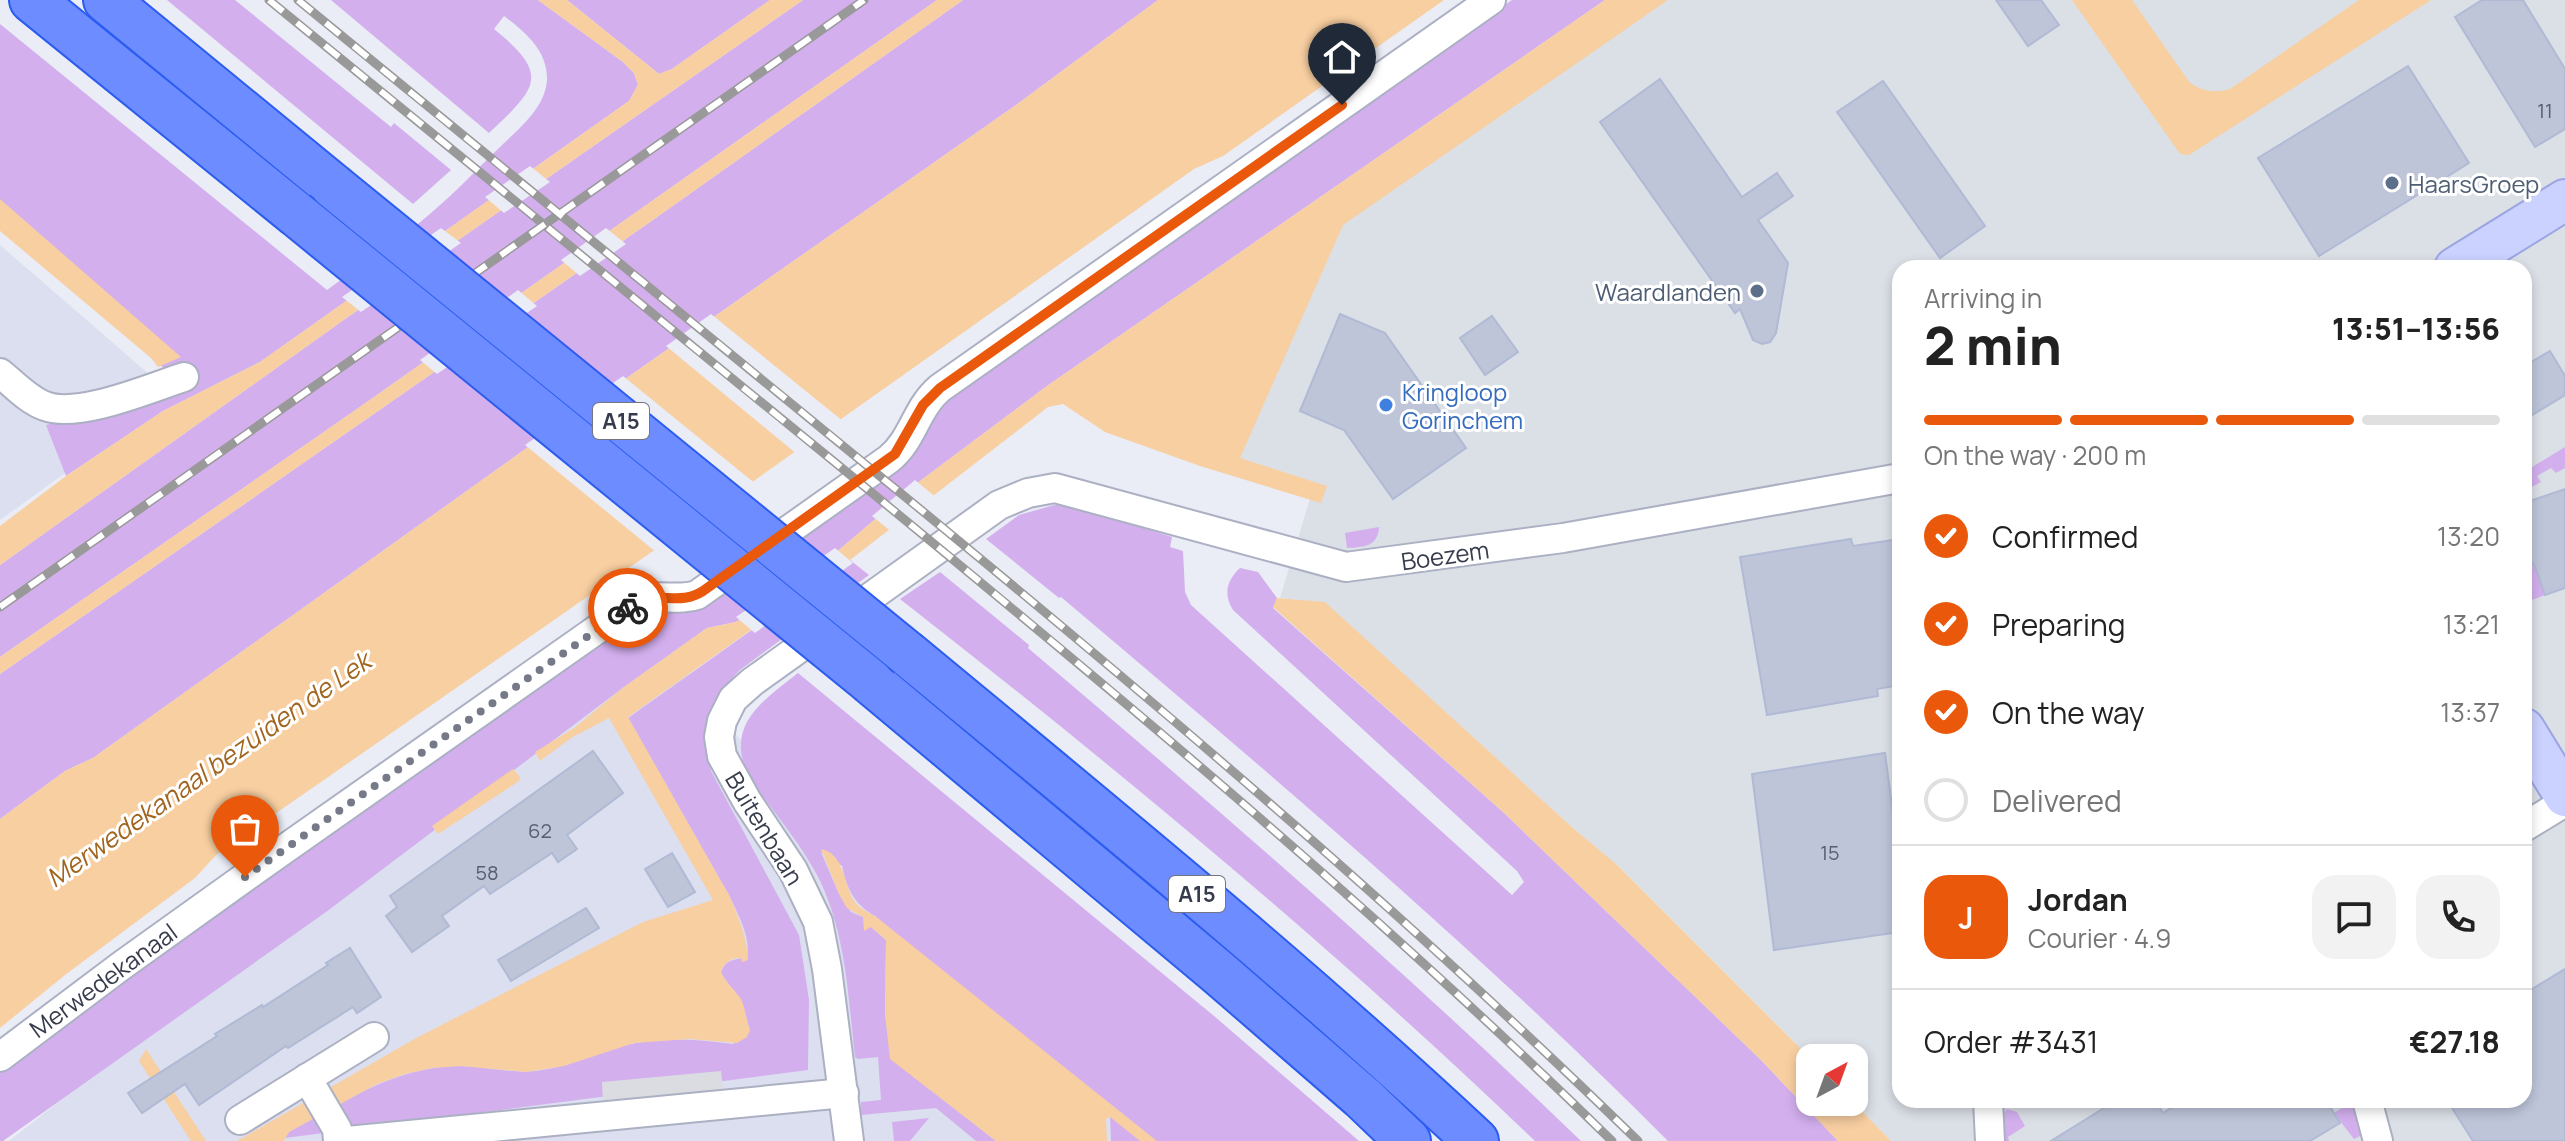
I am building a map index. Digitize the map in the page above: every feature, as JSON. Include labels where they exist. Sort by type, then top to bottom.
[{"type":"highway","name":"A15","points":[[32,0],[871,682],[1219,973],[1408,1141]]},
{"type":"highway","name":"A15","points":[[106,0],[909,655],[1247,936],[1476,1141]]},
{"type":"street","name":"Merwedekanaal","points":[[0,1057],[269,860],[636,602],[649,597],[684,598],[697,595],[877,468],[900,448],[923,405],[940,388],[1491,0]]},
{"type":"street","points":[[2468,260],[2565,200]]},
{"type":"street","points":[[0,373],[35,401],[66,410],[123,397],[184,377]]},
{"type":"street","name":"Boezem","points":[[999,505],[1028,493],[1055,488],[1346,567],[1563,538],[1892,479]]},
{"type":"street","name":"Buitenbaan","points":[[849,1141],[818,922],[793,870],[747,801],[722,756],[719,737],[722,721],[733,699],[752,682],[999,505]]},
{"type":"street","points":[[2532,742],[2565,796]]},
{"type":"street","points":[[2532,822],[2565,802]]},
{"type":"street","points":[[240,1120],[310,1083],[374,1037]]},
{"type":"street","points":[[310,1083],[339,1135],[844,1093]]},
{"type":"street","points":[[1988,1108],[1990,1141]]},
{"type":"street","points":[[2369,1108],[2378,1141]]},
{"type":"shaded area","points":[[167,0],[235,0],[391,127],[394,123],[451,170],[413,204]]},
{"type":"shaded area","points":[[331,0],[538,0],[623,62],[634,73],[638,85],[629,101],[260,362],[163,411],[66,476],[46,425],[183,385],[0,224],[0,24],[327,290],[406,233],[457,189],[529,118],[541,100],[547,80],[544,60],[539,51],[504,16],[494,29],[524,59],[531,82],[518,104],[489,133]]},
{"type":"shaded area","points":[[567,0],[770,0],[672,69],[659,74]]},
{"type":"shaded area","points":[[803,0],[937,0],[0,657],[0,565],[345,319]]},
{"type":"shaded area","points":[[963,0],[1158,0],[1016,105],[524,450],[93,758],[65,771],[0,819],[0,674],[650,222]]},
{"type":"shaded area","points":[[1512,0],[1605,0],[1047,386],[920,481],[833,555],[736,622],[707,628],[326,912],[0,1141],[0,1072],[70,1018],[646,605],[706,598],[955,384]]},
{"type":"shaded area","points":[[1638,0],[2565,0],[2565,1141],[1891,1141],[1867,1116],[1868,1044],[1796,1044],[1615,863],[1325,603],[1280,598],[1312,492],[1221,465],[1323,217]]},
{"type":"shaded area","points":[[0,245],[173,395],[0,520]]},
{"type":"shaded area","points":[[2565,447],[2565,468],[2556,473],[2551,468],[2537,476],[2541,482],[2532,487],[2532,467]]},
{"type":"shaded area","points":[[1054,505],[1071,505],[1172,537],[1170,547],[1183,551],[1185,592],[1191,605],[1512,895],[1524,882],[1517,871],[1233,610],[1227,593],[1232,577],[1240,568],[1258,572],[1277,598],[1273,608],[1503,812],[1760,1059],[1796,1097],[1796,1116],[1814,1116],[1838,1141],[1668,1141],[1521,999],[1370,862],[1061,597],[986,539],[1019,515]]},
{"type":"shaded area","points":[[1379,527],[1373,542],[1347,548],[1345,533]]},
{"type":"shaded area","points":[[2532,558],[2545,595],[2532,600]]},
{"type":"shaded area","points":[[850,560],[869,575],[740,670],[714,705],[707,728],[711,771],[799,935],[809,1000],[808,1070],[285,1138],[289,1132],[349,1098],[412,1073],[458,1066],[542,1070],[648,1041],[733,1044],[750,1030],[742,1002],[721,972],[729,962],[747,956],[743,926],[730,897],[628,718]]},
{"type":"shaded area","points":[[940,572],[1029,645],[1028,648],[1309,890],[1581,1141],[1535,1141],[1382,999],[1224,862],[900,599]]},
{"type":"shaded area","points":[[671,652],[872,907],[1117,1108],[1110,1117],[1111,1141],[9,1141],[127,1048]]},
{"type":"shaded area","points":[[798,673],[1214,1016],[1359,1141],[1111,1141],[1110,1117],[862,906],[849,889],[842,866],[821,852],[839,894],[851,912],[863,917],[868,927],[886,940],[885,1014],[891,1059],[996,1141],[976,1141],[936,1108],[861,1115],[861,1102],[881,1100],[878,1057],[855,1057],[840,941],[827,896],[810,862],[750,779],[743,760],[741,744],[750,717],[771,694]]},
{"type":"shaded area","points":[[721,1071],[723,1091],[603,1103],[602,1082]]},
{"type":"shaded area","points":[[2342,1108],[2355,1108],[2362,1135],[2354,1139],[2334,1113]]},
{"type":"shaded area","points":[[2007,1109],[2017,1112],[2025,1126],[2008,1137],[2009,1141],[2003,1141],[2002,1116]]},
{"type":"shaded area","points":[[929,1118],[910,1141],[894,1141],[892,1122]]},
{"type":"water","points":[[538,0],[567,0],[659,74],[672,69],[770,0],[803,0],[345,319],[0,565],[0,526],[66,476],[163,411],[260,362],[629,101],[638,85],[634,73]]},
{"type":"water","points":[[937,0],[963,0],[650,222],[0,674],[0,657]]},
{"type":"water","name":"Merwedekanaal bezuiden de Lek","points":[[1158,0],[1444,0],[1223,156],[1194,169],[748,485],[216,855],[195,878],[0,1028],[0,819],[65,771],[93,758],[524,450],[1016,105]]},
{"type":"water","points":[[1605,0],[1668,0],[1343,225],[1240,458],[1327,486],[1321,503],[1200,466],[1105,432],[1063,404],[1048,407],[850,560],[628,717],[730,897],[739,921],[748,960],[731,960],[721,972],[742,1002],[750,1030],[747,1037],[737,1043],[690,1039],[634,1043],[564,1066],[526,1072],[461,1066],[432,1068],[377,1084],[289,1132],[284,1141],[237,1141],[418,1037],[643,922],[713,900],[609,718],[571,738],[540,761],[535,752],[574,728],[624,687],[707,628],[736,622],[833,555],[920,481],[1047,386]]},
{"type":"water","points":[[2072,0],[2132,0],[2190,83],[2214,91],[2230,89],[2359,0],[2431,0],[2189,155],[2180,154]]},
{"type":"water","points":[[0,199],[181,357],[158,367],[0,231]]},
{"type":"water","points":[[1277,598],[1325,602],[1615,863],[1796,1044],[1796,1097],[1503,812],[1273,607]]},
{"type":"water","points":[[513,769],[520,777],[519,781],[438,834],[432,826]]},
{"type":"water","points":[[821,849],[829,852],[839,863],[850,894],[858,906],[875,916],[1157,1141],[1140,1141],[1110,1117],[1106,1119],[1107,1141],[996,1141],[890,1059],[885,1014],[886,940],[871,927],[864,931],[863,917],[847,908]]},
{"type":"water","points":[[146,1049],[206,1141],[191,1141],[139,1061]]},
{"type":"water","points":[[1814,1116],[1867,1116],[1891,1141],[1838,1141]]},
{"type":"pier","points":[[530,166],[550,182],[504,213],[485,197]]},
{"type":"pier","points":[[441,228],[461,243],[361,312],[342,297]]},
{"type":"pier","points":[[606,228],[626,244],[580,276],[561,260]]},
{"type":"pier","points":[[518,290],[537,306],[437,374],[420,360]]},
{"type":"pier","points":[[711,314],[844,422],[798,455],[666,346]]},
{"type":"pier","points":[[623,376],[757,485],[656,552],[525,445]]},
{"type":"pier","points":[[915,480],[937,498],[893,533],[872,516]]},
{"type":"pier","points":[[835,548],[853,563],[755,633],[736,617]]},
{"type":"building","points":[[1996,0],[2041,0],[2059,25],[2028,46]]},
{"type":"building","points":[[2482,0],[2523,0],[2565,69],[2565,129],[2535,147],[2455,17]]},
{"type":"building","points":[[2408,66],[2469,163],[2319,256],[2258,158]]},
{"type":"building","points":[[1660,79],[1742,197],[1777,173],[1793,196],[1758,220],[1788,263],[1776,333],[1770,342],[1762,344],[1753,340],[1740,309],[1735,313],[1600,122]]},
{"type":"building","points":[[1883,81],[1985,226],[1940,258],[1837,112]]},
{"type":"building","points":[[1340,314],[1385,333],[1466,448],[1393,499],[1344,430],[1300,411]]},
{"type":"building","points":[[1492,316],[1518,352],[1485,375],[1460,338]]},
{"type":"building","points":[[2550,351],[2565,376],[2565,395],[2532,415],[2532,361]]},
{"type":"building","points":[[2565,489],[2565,588],[2545,595],[2532,562],[2532,500]]},
{"type":"building","points":[[1851,539],[1853,546],[1892,540],[1892,686],[1877,689],[1878,696],[1767,715],[1740,557]]},
{"type":"building","points":[[593,751],[623,793],[567,835],[577,849],[558,862],[552,853],[490,894],[484,886],[442,916],[449,926],[412,952],[386,916],[397,907],[390,896]]},
{"type":"building","points":[[1885,753],[1892,806],[1892,933],[1774,950],[1752,774]]},
{"type":"building","points":[[672,853],[695,892],[668,907],[645,869]]},
{"type":"building","points":[[586,908],[599,928],[511,981],[498,960]]},
{"type":"building","points":[[350,948],[381,997],[357,1013],[353,1007],[288,1048],[286,1046],[199,1105],[185,1084],[142,1113],[128,1093]]},
{"type":"building","points":[[2565,969],[2565,1141],[2473,1141],[2452,1108],[2532,1108],[2532,989]]},
{"type":"building","points":[[2104,1108],[2160,1108],[2163,1113],[2171,1108],[2331,1108],[2340,1123],[2310,1141],[2051,1141]]},
{"type":"railway","points":[[269,0],[832,460],[1230,792],[1423,963],[1612,1141]]},
{"type":"railway","points":[[298,0],[984,561],[1175,722],[1456,969],[1638,1141]]},
{"type":"railway","points":[[0,607],[864,0]]},
{"type":"way so far","points":[[245,877],[628,608]]},
{"type":"place","name":"HaarsGroep","points":[[2392,183]]},
{"type":"place","name":"Waardlanden","points":[[1757,291]]},
{"type":"place","name":"Kringloop Gorinchem","points":[[1386,405]]},
{"type":"route","points":[[628,608],[644,598],[684,598],[703,591],[895,454],[933,393],[1342,105]]}]
